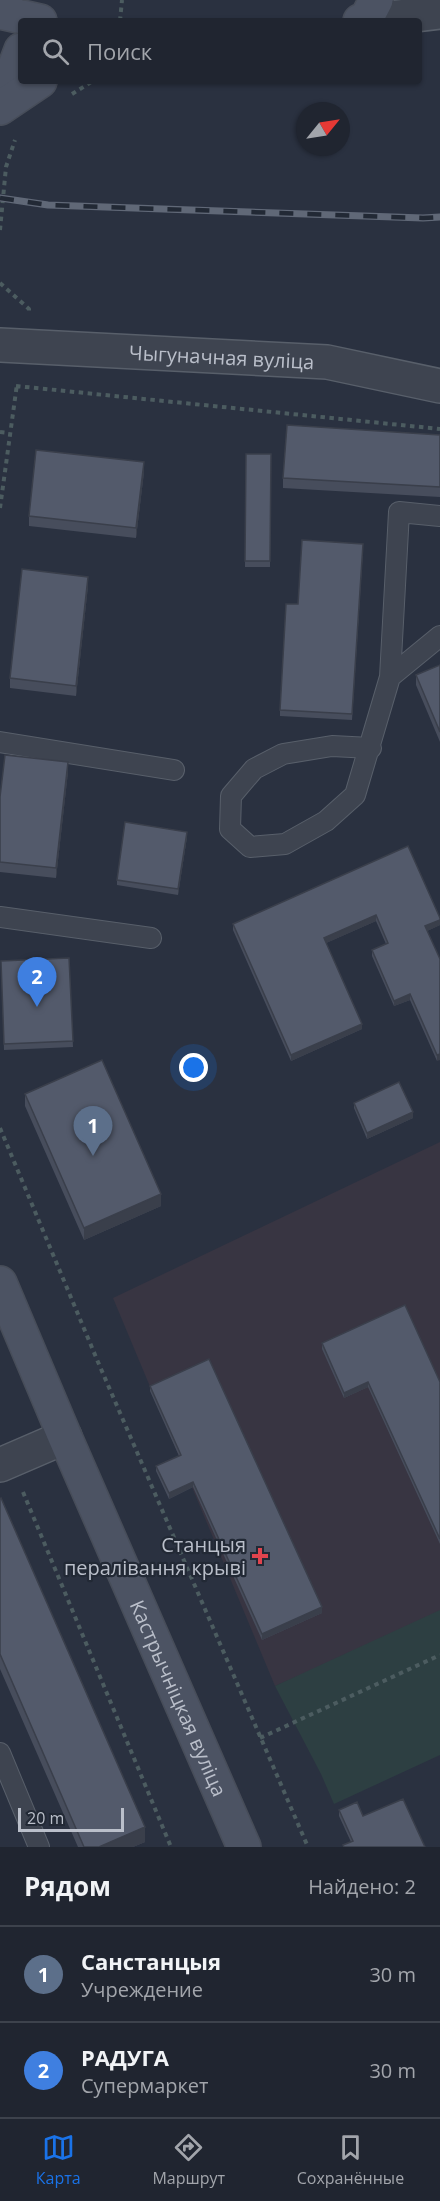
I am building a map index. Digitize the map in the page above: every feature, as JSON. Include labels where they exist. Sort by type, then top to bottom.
[{"type":"main road","points":[[12,18],[35,0]]},
{"type":"main road","points":[[367,18],[376,0]]},
{"type":"main road","points":[[0,107],[18,58]]},
{"type":"main road","points":[[0,107],[35,84]]},
{"type":"main road","name":"Кастрычніцкая вуліца","points":[[0,1283],[240,1846]]},
{"type":"street","points":[[390,18],[440,12]]},
{"type":"street","name":"Чыгуначная вуліца","points":[[0,345],[327,362],[440,386]]},
{"type":"street","points":[[5,1463],[65,1437]]},
{"type":"lane","points":[[371,748],[332,746],[283,754],[254,769],[231,796],[230,830],[250,847],[285,844],[326,821],[355,795],[371,748],[390,676],[399,512],[440,516]]},
{"type":"lane","points":[[390,676],[440,636]]},
{"type":"lane","points":[[0,742],[174,770]]},
{"type":"lane","points":[[0,917],[151,938]]},
{"type":"lane","points":[[0,1753],[39,1847]]},
{"type":"path","points":[[120,18],[122,0]]},
{"type":"path","points":[[0,230],[6,167],[13,144],[19,134]]},
{"type":"path","points":[[0,283],[30,309]]},
{"type":"path","points":[[0,508],[16,386],[440,429]]},
{"type":"path","points":[[0,432],[9,433]]},
{"type":"path","points":[[0,1128],[98,1362],[308,1847]]},
{"type":"path","points":[[5,1463],[171,1847]]},
{"type":"path","points":[[260,1738],[440,1655]]},
{"type":"shaded area","points":[[440,1142],[440,1616],[275,1686],[113,1298]]},
{"type":"shaded area","points":[[440,1610],[440,1755],[334,1804],[275,1686]]},
{"type":"building","points":[[287,425],[440,435],[440,487],[283,478]]},
{"type":"building","points":[[36,450],[144,462],[136,528],[29,516]]},
{"type":"building","points":[[246,454],[271,454],[270,561],[245,561]]},
{"type":"building","points":[[302,540],[363,544],[352,714],[280,710],[286,604],[298,604]]},
{"type":"building","points":[[22,569],[88,577],[76,686],[10,678]]},
{"type":"building","points":[[440,665],[440,732],[416,675]]},
{"type":"building","points":[[5,755],[68,762],[56,868],[0,862],[0,797]]},
{"type":"building","points":[[125,822],[187,832],[178,889],[117,880]]},
{"type":"building","points":[[408,846],[440,918],[425,926],[440,959],[440,1054],[437,1055],[410,994],[394,1001],[372,950],[388,943],[376,915],[324,938],[362,1024],[291,1055],[233,924]]},
{"type":"building","points":[[69,958],[73,1041],[4,1044],[1,961]]},
{"type":"building","points":[[102,1060],[161,1194],[84,1228],[25,1094]]},
{"type":"building","points":[[399,1082],[413,1112],[367,1133],[354,1103]]},
{"type":"building","points":[[405,1305],[440,1382],[440,1539],[368,1382],[344,1393],[322,1343]]},
{"type":"building","name":"Станцыя пералівання крыві","points":[[209,1359],[322,1607],[262,1634],[193,1482],[169,1493],[156,1466],[181,1455],[150,1386]]},
{"type":"building","points":[[1,1498],[145,1827],[99,1847],[84,1847],[0,1654]]},
{"type":"building","points":[[403,1799],[425,1847],[344,1847],[343,1845],[353,1841],[339,1810],[357,1802],[363,1816]]},
{"type":"railway","points":[[0,198],[48,205],[440,217]]},
{"type":"place","name":"РАДУГА","points":[[37,1007]]},
{"type":"place","name":"Санстанцыя","points":[[93,1156]]},
{"type":"place","name":"Станцыя пералівання крыві","points":[[260,1556]]}]
